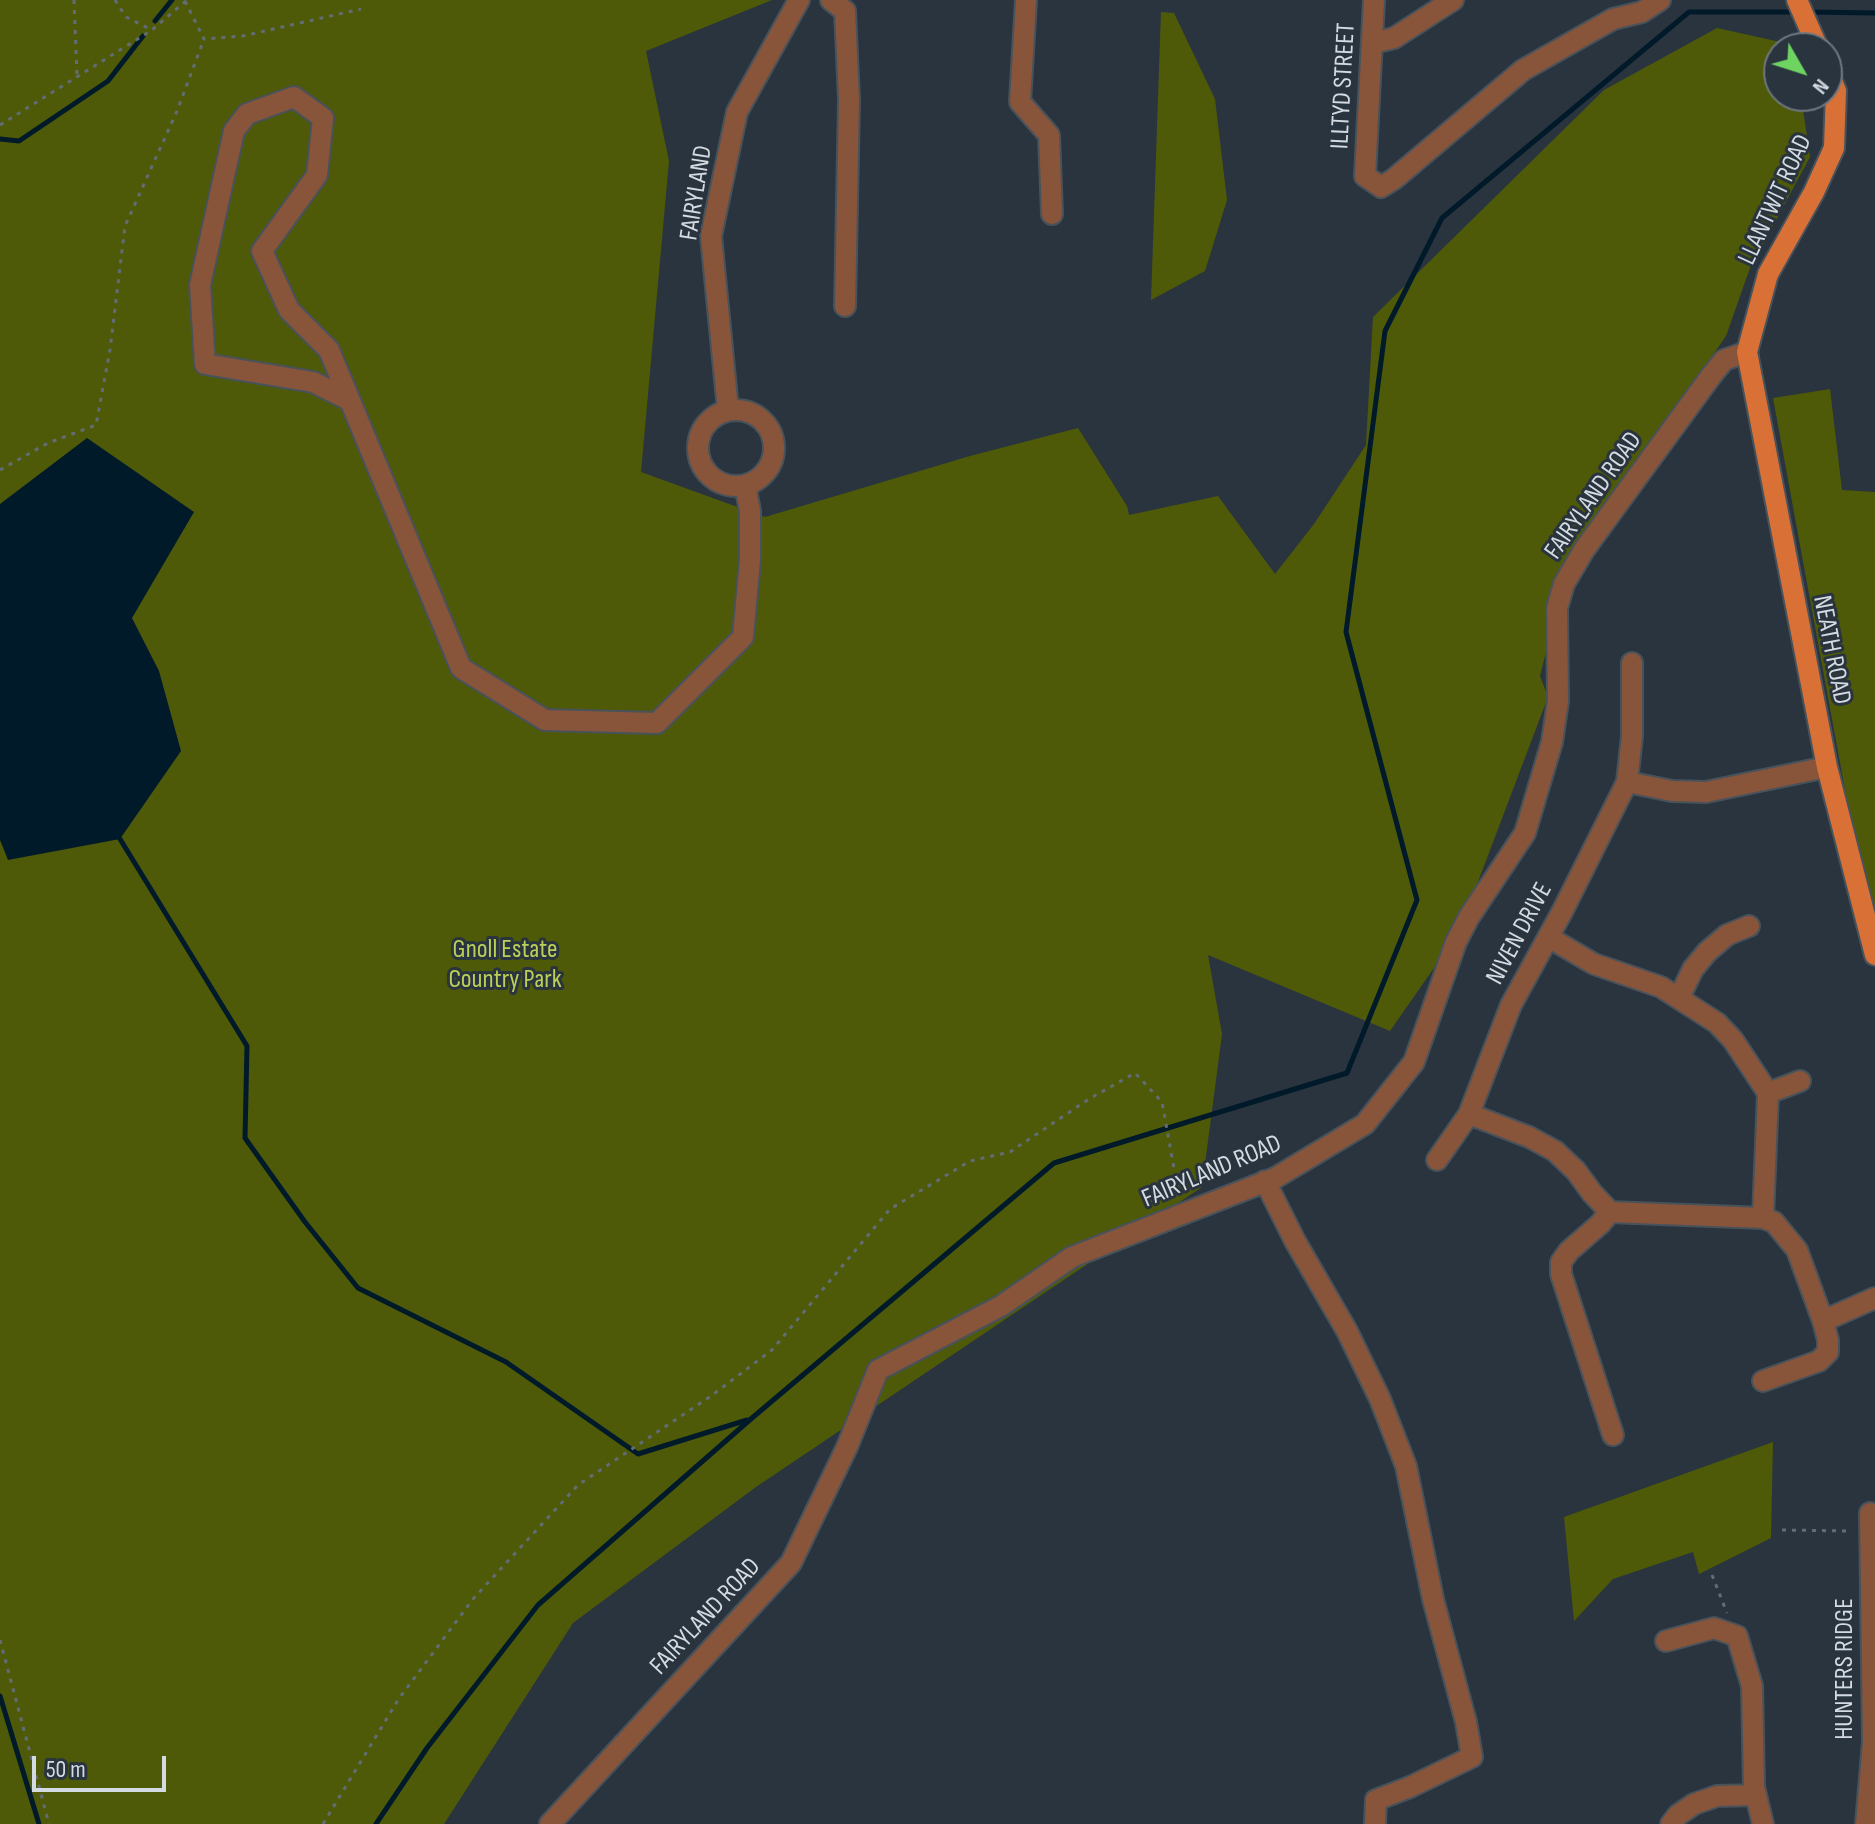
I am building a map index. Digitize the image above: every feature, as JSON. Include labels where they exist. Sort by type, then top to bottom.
[{"type":"main road","points":[[1797,0],[1811,32]]},
{"type":"main road","name":"LLANTWIT ROAD","points":[[1747,352],[1768,274],[1814,192],[1834,148],[1835,112]]},
{"type":"main road","name":"NEATH ROAD","points":[[1747,352],[1827,767],[1875,955]]},
{"type":"street","name":"FAIRYLAND","points":[[728,410],[711,236],[737,112],[799,0]]},
{"type":"street","points":[[831,0],[845,11],[849,100],[845,306]]},
{"type":"street","points":[[1026,0],[1020,102],[1049,135],[1052,214]]},
{"type":"street","name":"ILLTYD STREET","points":[[1374,0],[1365,176],[1381,187],[1523,70],[1613,19],[1642,12],[1660,0]]},
{"type":"street","points":[[1373,43],[1394,38],[1453,0]]},
{"type":"street","points":[[349,400],[313,382],[205,364],[200,285],[234,131],[247,114],[294,97],[323,118],[317,175],[262,251],[289,310],[329,350],[461,668],[545,720],[657,723],[743,637],[750,560],[750,511],[745,485]]},
{"type":"street","name":"FAIRYLAND ROAD","points":[[550,1824],[791,1563],[847,1447],[878,1370],[1001,1306],[1072,1257],[1265,1181],[1365,1124],[1414,1062],[1456,942],[1525,833],[1552,742],[1558,701],[1557,608],[1564,584],[1584,550],[1711,376],[1724,360],[1747,352]]},
{"type":"street","points":[[741,409],[754,413],[772,432],[775,448],[772,461],[765,473],[745,485],[732,486],[719,482],[708,474],[698,455],[702,429],[710,418],[728,410],[741,409]]},
{"type":"street","points":[[1632,663],[1632,736],[1627,782],[1672,791],[1706,792],[1827,767]]},
{"type":"street","name":"NIVEN DRIVE","points":[[1437,1160],[1469,1114],[1511,1005],[1627,782]]},
{"type":"street","points":[[1679,998],[1693,969],[1707,952],[1727,935],[1749,926]]},
{"type":"street","points":[[1548,937],[1594,964],[1661,987],[1717,1023],[1733,1040],[1768,1093],[1763,1218]]},
{"type":"street","points":[[1768,1093],[1800,1081]]},
{"type":"street","points":[[1469,1114],[1529,1137],[1555,1151],[1610,1212],[1763,1218],[1774,1222],[1797,1250],[1823,1321],[1828,1352],[1819,1361],[1763,1381]]},
{"type":"street","points":[[1265,1181],[1295,1241],[1347,1331],[1380,1399],[1406,1466],[1433,1599],[1472,1757],[1376,1800],[1375,1824]]},
{"type":"street","points":[[1610,1212],[1569,1251],[1561,1262],[1561,1274],[1613,1435]]},
{"type":"street","points":[[1823,1321],[1875,1298]]},
{"type":"street","name":"HUNTERS RIDGE","points":[[1866,1824],[1873,1742],[1870,1522]]},
{"type":"street","points":[[1666,1641],[1714,1628],[1737,1636],[1752,1686],[1754,1787],[1763,1824]]},
{"type":"street","points":[[1671,1824],[1694,1804],[1717,1796],[1756,1795]]},
{"type":"path","points":[[74,0],[77,76]]},
{"type":"path","points":[[115,0],[126,17],[152,30]]},
{"type":"path","points":[[0,125],[152,30],[186,0],[204,39],[177,111],[125,226],[110,350],[96,425],[48,443],[0,470]]},
{"type":"path","points":[[204,39],[243,36],[361,9]]},
{"type":"path","points":[[323,1824],[398,1700],[454,1624],[473,1599],[578,1485],[711,1396],[772,1350],[890,1209],[970,1161],[1010,1152],[1089,1099],[1135,1073],[1162,1102],[1183,1214]]},
{"type":"path","points":[[1782,1530],[1870,1522]]},
{"type":"path","points":[[1712,1575],[1737,1636]]},
{"type":"path","points":[[0,1640],[49,1824]]},
{"type":"green space","name":"Gnoll Estate Country Park","points":[[0,0],[772,0],[646,51],[669,161],[641,472],[765,517],[970,456],[1078,428],[1127,506],[1129,515],[1218,496],[1275,574],[1314,524],[1366,445],[1373,317],[1604,90],[1717,28],[1763,38],[1763,112],[1803,112],[1810,157],[1750,268],[1726,336],[1568,564],[1540,676],[1548,697],[1459,932],[1390,1031],[1208,955],[1222,1034],[1202,1187],[756,1487],[573,1623],[444,1824],[0,1824]]},
{"type":"green space","points":[[1161,12],[1174,13],[1215,99],[1227,200],[1205,271],[1151,300]]},
{"type":"green space","points":[[1830,389],[1842,490],[1875,492],[1875,916],[1852,828],[1773,398]]},
{"type":"green space","points":[[1773,1442],[1771,1538],[1699,1574],[1693,1552],[1613,1579],[1574,1621],[1564,1517]]},
{"type":"water","points":[[87,438],[194,512],[132,618],[159,671],[181,751],[120,839],[8,860],[0,840],[0,504]]},
{"type":"waterway","points":[[155,21],[172,0]]},
{"type":"waterway","points":[[376,1824],[427,1748],[538,1605],[752,1418],[1054,1163],[1347,1073],[1417,900],[1346,632],[1385,331],[1442,218],[1689,12],[1798,12]]},
{"type":"waterway","points":[[1808,12],[1875,13]]},
{"type":"waterway","points":[[0,139],[19,141],[108,81],[143,36]]},
{"type":"waterway","points":[[120,839],[247,1046],[245,1138],[305,1222],[358,1288],[506,1362],[638,1454],[747,1420]]},
{"type":"waterway","points":[[0,1696],[39,1824]]}]
